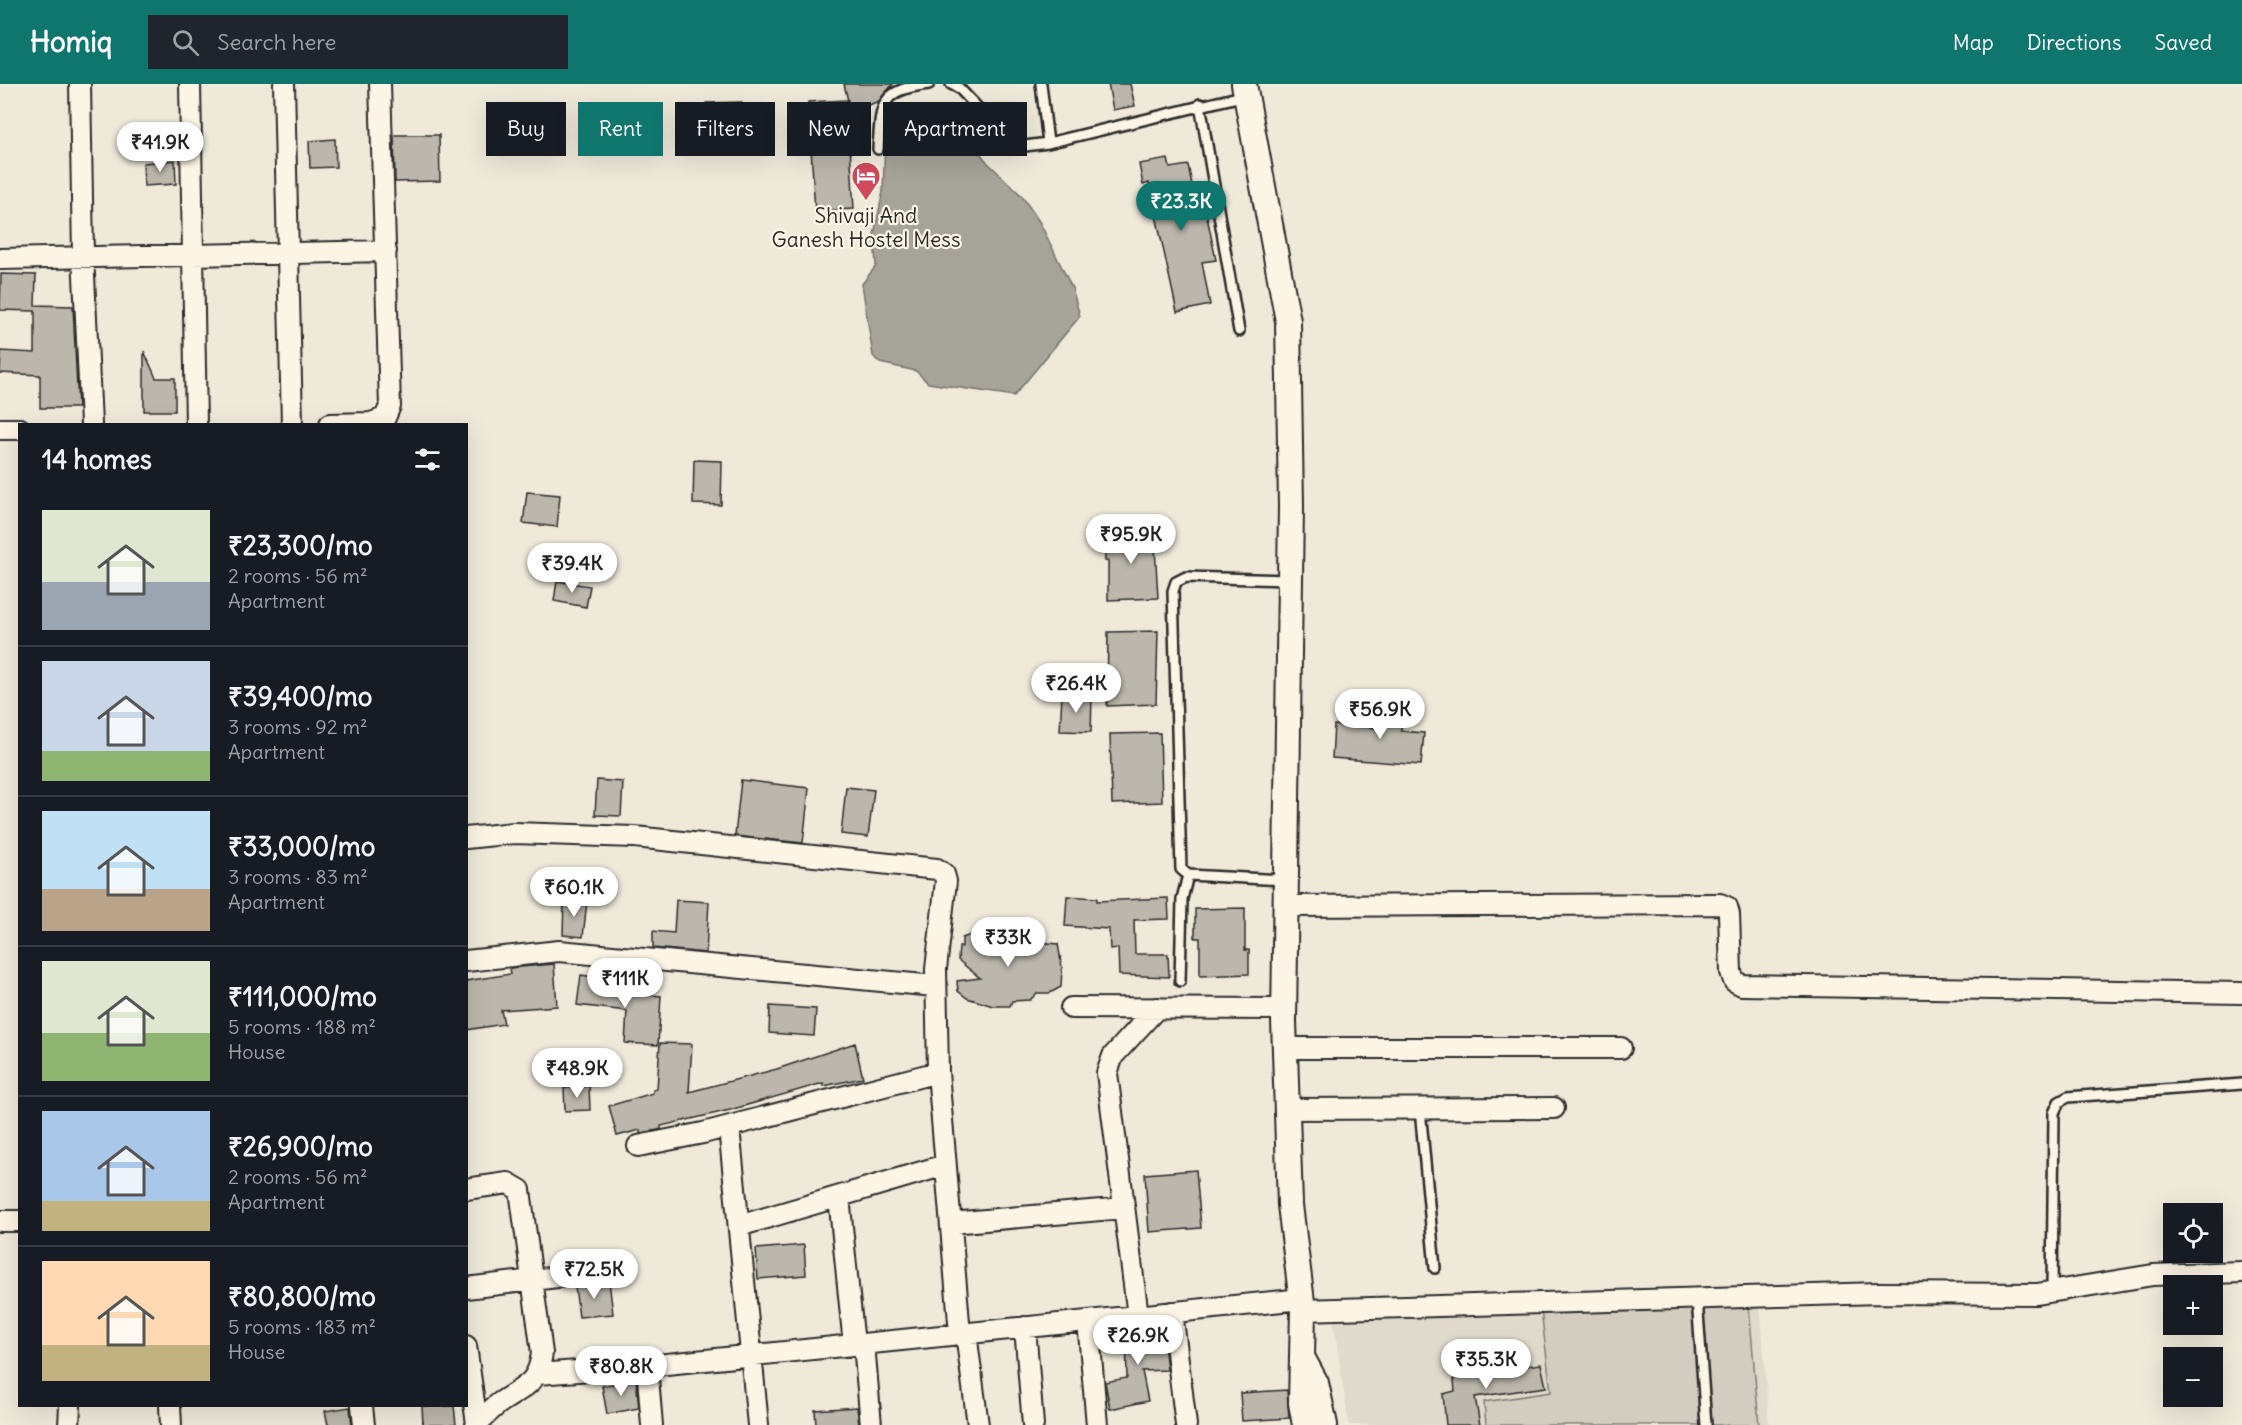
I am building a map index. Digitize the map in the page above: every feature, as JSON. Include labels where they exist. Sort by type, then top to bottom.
[{"type":"street","points":[[80,84],[83,255],[91,423]]},
{"type":"street","points":[[190,84],[196,423]]},
{"type":"street","points":[[284,84],[292,423]]},
{"type":"street","points":[[371,423],[385,418],[390,406],[380,84]]},
{"type":"street","points":[[1245,89],[1288,321],[1291,506],[1284,1009],[1290,1205],[1303,1304],[1301,1403],[1305,1425]]},
{"type":"street","points":[[0,259],[83,255],[386,251]]},
{"type":"street","points":[[0,429],[18,429]]},
{"type":"street","points":[[468,838],[514,833],[624,837],[937,869],[944,874],[946,881],[937,945],[935,986],[938,1072],[945,1165],[963,1334],[978,1425]]},
{"type":"street","points":[[1285,906],[1720,904],[1727,907],[1729,914],[1731,972],[1734,981],[1742,985],[2242,993]]},
{"type":"street","points":[[468,961],[559,951],[935,986]]},
{"type":"street","points":[[1071,1008],[1284,1009]]},
{"type":"street","points":[[1138,1316],[1107,1073],[1113,1056],[1157,1008]]},
{"type":"street","points":[[1285,1048],[1621,1048]]},
{"type":"street","points":[[639,1146],[729,1126],[938,1072]]},
{"type":"street","points":[[1287,1109],[1554,1108]]},
{"type":"street","points":[[729,1126],[758,1425]]},
{"type":"street","points":[[739,1226],[945,1165]]},
{"type":"street","points":[[468,1189],[508,1183],[520,1190],[542,1353],[537,1374],[522,1390],[502,1401],[477,1424]]},
{"type":"street","points":[[839,1197],[871,1425]]},
{"type":"street","points":[[951,1223],[1124,1208]]},
{"type":"street","points":[[0,1221],[18,1221]]},
{"type":"street","points":[[468,1288],[599,1272]]},
{"type":"street","points":[[537,1374],[750,1356],[1172,1312],[1303,1304],[2052,1292],[2153,1275],[2242,1272]]},
{"type":"street","points":[[1172,1312],[1186,1425]]},
{"type":"street","points":[[1088,1321],[1098,1425]]},
{"type":"street","points":[[1025,1328],[1033,1425]]},
{"type":"street","points":[[1303,1359],[1316,1383],[1325,1425]]},
{"type":"street","points":[[468,1360],[477,1424]]},
{"type":"street","points":[[647,1366],[652,1425]]},
{"type":"street","points":[[69,1425],[70,1407]]},
{"type":"street","points":[[170,1407],[171,1425]]},
{"type":"street","points":[[362,1407],[364,1425]]},
{"type":"lane","points":[[878,149],[880,111],[884,103],[905,87],[929,84]]},
{"type":"lane","points":[[951,84],[959,88],[1009,141],[1025,146],[1048,143],[1200,104],[1245,89]]},
{"type":"lane","points":[[1041,84],[1048,143]]},
{"type":"lane","points":[[1200,104],[1239,330]]},
{"type":"lane","points":[[1286,880],[1188,875],[1181,869],[1173,591],[1176,582],[1186,577],[1290,580]]},
{"type":"lane","points":[[1180,981],[1182,899],[1188,875]]},
{"type":"lane","points":[[2052,1292],[2054,1113],[2059,1102],[2068,1096],[2242,1084]]},
{"type":"lane","points":[[1420,1109],[1435,1268]]},
{"type":"lane","points":[[1697,1298],[1706,1425]]},
{"type":"shaded area","points":[[884,156],[982,156],[1022,196],[1040,223],[1072,288],[1080,316],[1014,396],[928,383],[916,371],[880,363],[873,356],[862,284],[876,266],[874,235],[883,191]]},
{"type":"shaded area","points":[[1759,1286],[1769,1425],[1349,1425],[1330,1299]]},
{"type":"shaded area","points":[[1748,1294],[1759,1425],[1486,1425],[1484,1402],[1551,1392],[1540,1302]]},
{"type":"building","points":[[844,84],[893,84],[879,101],[871,104],[871,102],[848,102]]},
{"type":"building","points":[[1108,84],[1130,84],[1135,106],[1113,110]]},
{"type":"building","points":[[847,100],[847,102],[808,102]]},
{"type":"building","points":[[394,135],[439,135],[440,181],[395,182]]},
{"type":"building","points":[[335,139],[336,167],[310,168],[309,141]]},
{"type":"building","points":[[811,156],[851,156],[854,209],[815,211]]},
{"type":"building","points":[[1168,159],[1170,168],[1188,165],[1198,214],[1206,212],[1216,260],[1202,262],[1210,305],[1177,312],[1149,183],[1143,185],[1139,164]]},
{"type":"building","points":[[175,160],[176,184],[144,186],[143,163]]},
{"type":"building","points":[[1,274],[36,275],[35,305],[73,306],[78,408],[40,408],[40,375],[0,373],[1,351],[35,353],[35,311],[0,310]]},
{"type":"building","points":[[144,351],[156,378],[175,378],[175,411],[144,411]]},
{"type":"building","points":[[694,460],[722,461],[721,505],[693,504]]},
{"type":"building","points":[[527,492],[560,495],[557,527],[523,523]]},
{"type":"building","points":[[1154,530],[1158,598],[1108,600],[1108,561],[1105,561],[1104,531]]},
{"type":"building","points":[[557,581],[590,586],[586,607],[554,601]]},
{"type":"building","points":[[1158,631],[1156,704],[1107,706],[1108,632]]},
{"type":"building","points":[[1062,695],[1092,696],[1091,732],[1060,731]]},
{"type":"building","points":[[1380,701],[1402,702],[1401,731],[1424,733],[1421,765],[1332,758],[1334,725],[1378,728]]},
{"type":"building","points":[[1160,733],[1162,802],[1112,804],[1110,734]]},
{"type":"building","points":[[597,780],[623,782],[621,816],[595,815]]},
{"type":"building","points":[[741,780],[809,788],[803,843],[735,836]]},
{"type":"building","points":[[846,787],[874,790],[868,837],[841,834]]},
{"type":"building","points":[[1067,896],[1097,898],[1097,901],[1168,898],[1169,919],[1134,920],[1135,954],[1168,954],[1169,977],[1119,975],[1118,948],[1110,949],[1109,929],[1065,926]]},
{"type":"building","points":[[564,899],[587,901],[583,937],[563,935]]},
{"type":"building","points":[[676,900],[709,902],[706,953],[653,948],[653,931],[674,933]]},
{"type":"building","points":[[1245,908],[1245,950],[1249,950],[1249,974],[1200,976],[1200,938],[1195,938],[1195,909]]},
{"type":"building","points":[[988,929],[1020,940],[1058,944],[1062,967],[1061,987],[1050,993],[1037,993],[1030,1000],[1012,1001],[1010,1006],[993,1006],[967,998],[958,991],[957,981],[980,978],[958,960],[962,938]]},
{"type":"building","points":[[554,964],[557,1006],[501,1010],[504,1024],[468,1030],[468,981],[511,974],[510,968]]},
{"type":"building","points":[[581,975],[607,979],[606,992],[661,996],[658,1045],[625,1043],[627,1011],[577,1005]]},
{"type":"building","points":[[770,1006],[816,1009],[814,1036],[769,1033]]},
{"type":"building","points":[[660,1043],[692,1044],[689,1092],[777,1069],[855,1043],[863,1078],[823,1086],[823,1083],[730,1110],[661,1126],[658,1130],[640,1133],[640,1130],[617,1136],[609,1106],[653,1093],[653,1090],[657,1089]]},
{"type":"building","points":[[589,1086],[590,1110],[565,1111],[564,1088]]},
{"type":"building","points":[[1196,1170],[1201,1228],[1149,1232],[1145,1174]]},
{"type":"building","points":[[804,1245],[806,1275],[758,1279],[756,1249]]},
{"type":"building","points":[[609,1281],[613,1314],[579,1317],[575,1287]]},
{"type":"building","points":[[1162,1325],[1167,1370],[1142,1371],[1148,1401],[1110,1409],[1105,1382],[1127,1378],[1126,1329]]},
{"type":"building","points":[[1541,1364],[1546,1387],[1475,1397],[1480,1425],[1446,1425],[1443,1394],[1455,1391],[1453,1370],[1474,1366],[1474,1373]]},
{"type":"building","points":[[636,1379],[639,1408],[607,1414],[602,1386]]},
{"type":"building","points":[[1287,1390],[1289,1418],[1242,1421],[1240,1393]]},
{"type":"building","points":[[350,1407],[352,1425],[328,1425],[325,1411]]},
{"type":"building","points":[[422,1407],[454,1407],[456,1425],[423,1425]]},
{"type":"building","points":[[857,1407],[859,1425],[816,1425],[815,1410]]},
{"type":"place","name":"Shivaji And Ganesh Hostel Mess","points":[[866,202]]}]
